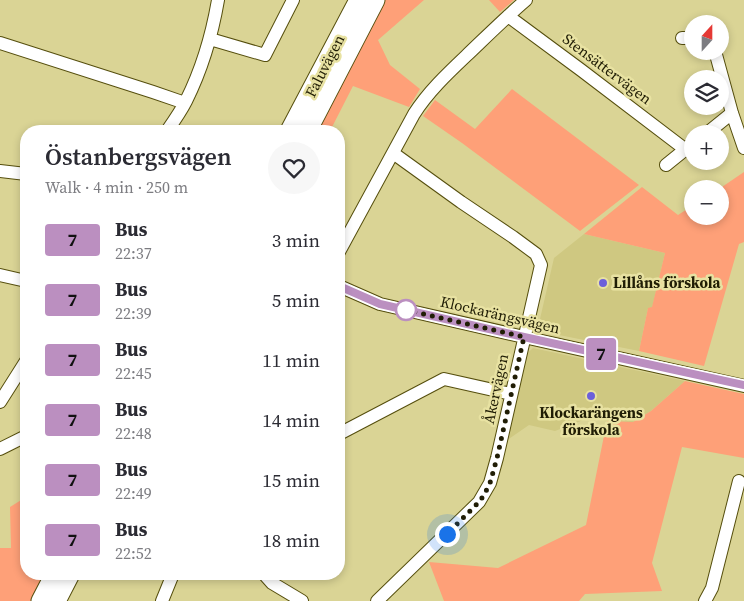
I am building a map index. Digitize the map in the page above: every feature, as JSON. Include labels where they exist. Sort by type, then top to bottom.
[{"type":"highway","name":"Faluvägen","points":[[293,125],[358,0]]},
{"type":"highway","name":"Faluvägen","points":[[310,125],[376,0]]},
{"type":"highway","points":[[41,601],[52,580]]},
{"type":"highway","points":[[56,601],[67,580]]},
{"type":"street","points":[[171,125],[185,103],[201,66],[210,39],[218,0]]},
{"type":"street","points":[[210,39],[265,56],[293,0]]},
{"type":"street","points":[[345,241],[421,103],[441,80],[526,0]]},
{"type":"street","name":"Stensättervägen","points":[[508,16],[684,143]]},
{"type":"street","points":[[0,43],[185,103]]},
{"type":"street","points":[[717,60],[732,114],[743,140]]},
{"type":"street","points":[[718,125],[732,114]]},
{"type":"street","name":"Stensättervägen","points":[[666,164],[684,151]]},
{"type":"street","name":"Åkervägen","points":[[377,601],[479,502],[490,483],[541,265],[536,254],[513,236],[461,202],[393,152]]},
{"type":"street","points":[[0,171],[20,173]]},
{"type":"street","points":[[0,275],[20,280]]},
{"type":"street","name":"Klockarängsvägen","points":[[345,289],[380,304],[744,386]]},
{"type":"street","points":[[0,402],[20,370]]},
{"type":"street","points":[[345,431],[444,379],[511,394]]},
{"type":"street","points":[[0,449],[20,439]]},
{"type":"street","points":[[705,601],[712,588],[739,508],[739,482]]},
{"type":"street","points":[[162,601],[171,580]]},
{"type":"street","points":[[269,580],[302,601]]},
{"type":"shaded area","points":[[385,0],[424,0],[378,40],[390,65],[420,89],[409,107],[353,86],[333,125],[320,124]]},
{"type":"shaded area","points":[[489,0],[514,0],[500,12]]},
{"type":"shaded area","points":[[512,89],[639,185],[580,231],[423,116],[435,100],[475,129]]},
{"type":"shaded area","points":[[744,172],[744,242],[739,244],[704,366],[639,351],[648,308],[652,307],[665,253],[584,234],[642,187],[678,215],[684,211],[684,225],[729,225],[729,182]]},
{"type":"shaded area","name":"Lillåns förskola","points":[[584,234],[665,253],[652,308],[648,308],[639,351],[549,333],[540,319],[554,258]]},
{"type":"shaded area","name":"Klockarängens förskola","points":[[533,348],[685,381],[651,411],[633,422],[586,419],[555,431],[529,425],[503,443],[524,356]]},
{"type":"shaded area","points":[[685,381],[744,394],[744,458],[682,447],[652,563],[662,591],[585,594],[579,601],[444,601],[429,562],[498,568],[586,525],[607,421],[633,422],[651,411]]},
{"type":"shaded area","points":[[20,501],[20,580],[45,580],[34,601],[0,601],[0,548],[11,548],[10,507]]},
{"type":"bus line","name":"7","points":[[345,289],[380,304],[744,385]]},
{"type":"place","name":"Lillåns förskola","points":[[603,283]]},
{"type":"place","name":"Klockarängens förskola","points":[[591,396]]},
{"type":"route","points":[[406,310],[524,337],[490,483],[479,502],[447,534]]}]
